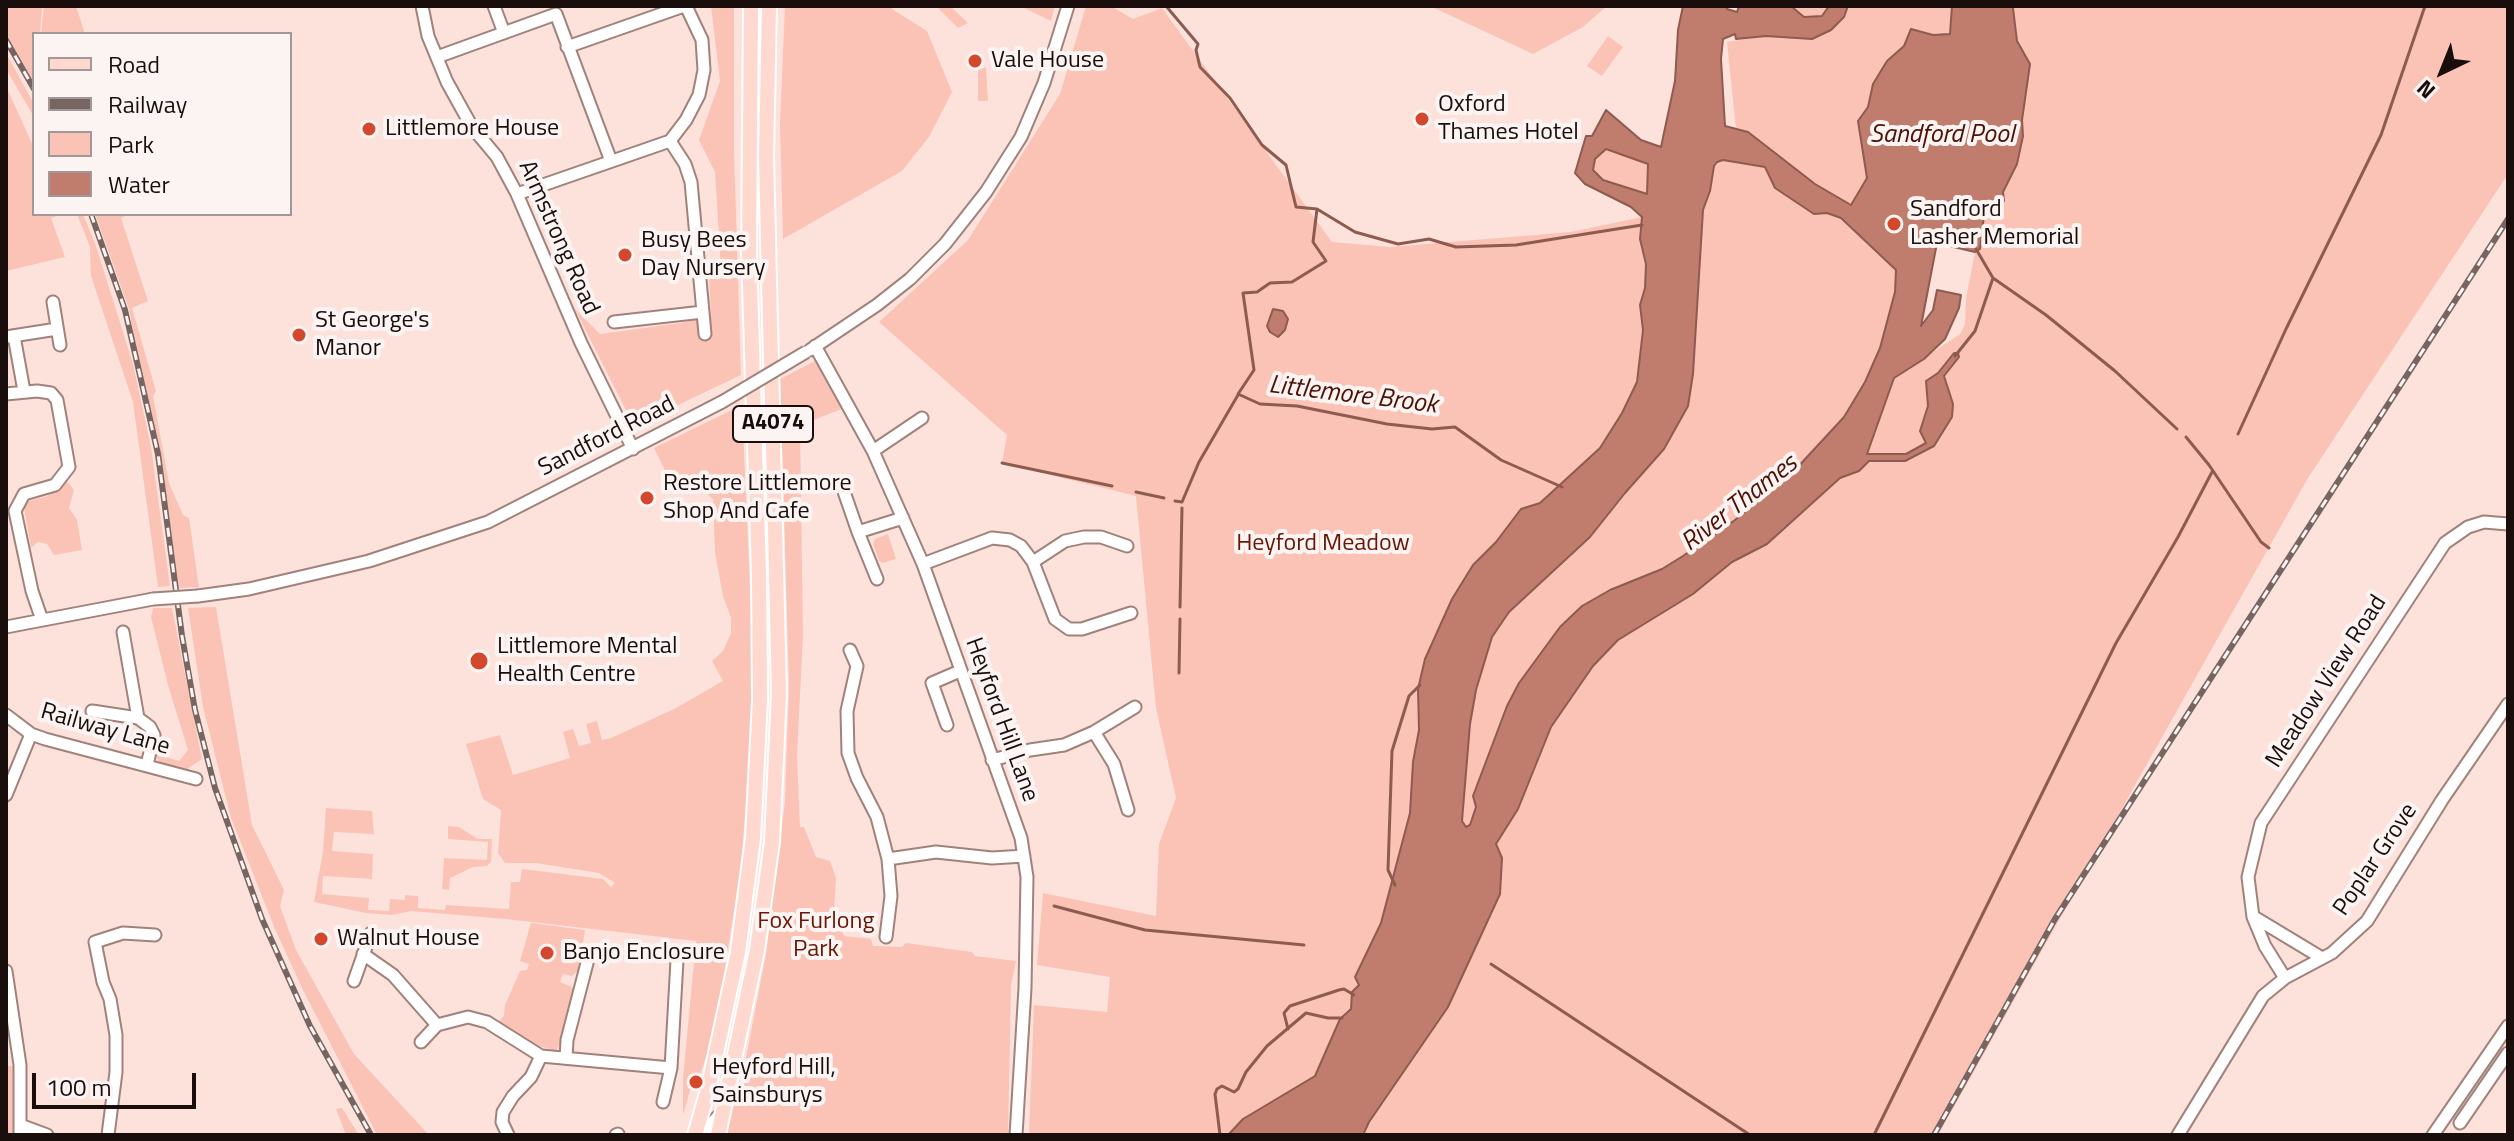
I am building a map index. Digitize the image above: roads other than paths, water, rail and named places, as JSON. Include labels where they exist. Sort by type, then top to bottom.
[{"type":"main road","name":"A4074","points":[[695,1135],[738,952],[753,838],[760,700],[749,254],[751,6]]},
{"type":"main road","name":"A4074","points":[[718,1135],[757,950],[768,873],[779,693],[766,157],[769,6]]},
{"type":"street","name":"Armstrong Road","points":[[422,6],[447,82],[472,127],[497,157],[517,194],[581,343],[633,449]]},
{"type":"street","points":[[494,6],[504,33]]},
{"type":"street","points":[[517,194],[670,141],[699,95],[704,70],[702,40],[685,6],[567,47]]},
{"type":"street","name":"Sandford Road","points":[[6,627],[153,599],[237,592],[369,561],[475,527],[722,402],[877,305],[910,279],[945,244],[986,192],[1021,137],[1044,83],[1068,6]]},
{"type":"street","points":[[437,57],[556,14],[611,161]]},
{"type":"street","points":[[670,141],[685,164],[691,182],[705,334]]},
{"type":"street","points":[[53,302],[60,345]]},
{"type":"street","points":[[614,322],[703,312]]},
{"type":"street","points":[[24,391],[10,337],[57,329]]},
{"type":"street","name":"Heyford Hill Lane","points":[[810,349],[873,451],[923,564],[1021,838],[1027,877],[1025,988],[1016,1135]]},
{"type":"street","points":[[6,394],[24,391],[51,393],[57,400],[72,483]]},
{"type":"street","points":[[873,451],[922,418]]},
{"type":"street","points":[[42,620],[32,591],[15,511],[24,494],[55,485],[69,467]]},
{"type":"street","points":[[841,483],[877,579]]},
{"type":"street","points":[[858,532],[903,518]]},
{"type":"street","name":"Meadow View Road","points":[[2285,978],[2265,946],[2253,917],[2248,877],[2261,823],[2445,543],[2456,533],[2476,524],[2508,524]]},
{"type":"street","points":[[1033,562],[1065,541],[1084,537],[1101,537],[1127,546]]},
{"type":"street","points":[[923,564],[992,538],[1010,540],[1021,546],[1033,562],[1055,619],[1069,629],[1082,629],[1131,613]]},
{"type":"street","points":[[123,632],[138,718]]},
{"type":"street","points":[[850,650],[857,666],[847,711],[848,753],[877,817],[888,859],[891,896],[886,937]]},
{"type":"street","points":[[947,725],[932,683],[960,671]]},
{"type":"street","name":"Poplar Grove","points":[[2178,1135],[2256,1004],[2285,978],[2332,953],[2367,921],[2442,800],[2508,704]]},
{"type":"street","points":[[992,760],[1064,745],[1094,732],[1135,707]]},
{"type":"street","points":[[92,711],[138,718],[150,727],[154,735],[147,765]]},
{"type":"street","name":"Railway Lane","points":[[6,715],[31,734],[196,779]]},
{"type":"street","points":[[1094,732],[1114,764],[1128,810]]},
{"type":"street","points":[[6,795],[31,734]]},
{"type":"street","points":[[888,859],[936,852],[992,858],[1024,856]]},
{"type":"street","points":[[2253,917],[2322,958]]},
{"type":"street","points":[[108,1135],[116,1072],[116,1035],[95,942],[123,933],[155,935]]},
{"type":"street","points":[[354,981],[371,933]]},
{"type":"street","points":[[363,954],[393,975],[437,1025]]},
{"type":"street","points":[[663,1102],[671,1068],[677,960]]},
{"type":"street","points":[[566,1058],[567,1040],[587,963]]},
{"type":"street","points":[[6,971],[20,1065],[20,1130],[47,1135]]},
{"type":"street","points":[[421,1042],[437,1025],[468,1017],[487,1022],[541,1056],[671,1068]]},
{"type":"street","points":[[2433,1135],[2508,1026]]},
{"type":"street","points":[[2460,1123],[2508,1054],[2496,1046]]},
{"type":"street","points":[[508,1135],[502,1122],[503,1112],[531,1077],[541,1056]]},
{"type":"street","points":[[708,1135],[711,1124],[724,1111]]},
{"type":"water","name":"Sandford Pool","points":[[1683,6],[1728,6],[1727,9],[1737,12],[1739,6],[1791,6],[1804,17],[1822,16],[1829,6],[1848,6],[1844,17],[1831,30],[1812,39],[1766,36],[1736,39],[1735,34],[1723,39],[1721,59],[1725,126],[1748,132],[1815,184],[1851,205],[1867,178],[1858,121],[1868,107],[1873,84],[1887,61],[1904,46],[1911,29],[1933,35],[1950,34],[1952,6],[2015,6],[2017,41],[2030,64],[2017,164],[2003,192],[2004,201],[1984,216],[1980,249],[1975,252],[1937,243],[1921,326],[1933,310],[1937,290],[1961,295],[1959,308],[1945,339],[1924,359],[1894,378],[1867,454],[1906,454],[1926,443],[1920,431],[1928,406],[1926,381],[1938,373],[1954,353],[1958,353],[1959,357],[1944,376],[1953,404],[1952,417],[1934,446],[1905,461],[1869,461],[1859,471],[1840,478],[1767,544],[1732,562],[1693,594],[1618,640],[1593,666],[1551,727],[1518,809],[1496,844],[1502,858],[1500,894],[1448,1007],[1363,1135],[1228,1135],[1243,1119],[1315,1076],[1340,1019],[1351,1009],[1352,992],[1359,985],[1355,977],[1381,923],[1410,813],[1413,762],[1419,730],[1418,689],[1425,659],[1452,599],[1473,565],[1496,542],[1521,509],[1540,503],[1600,448],[1637,382],[1643,330],[1640,305],[1645,288],[1646,264],[1640,239],[1642,217],[1631,207],[1585,184],[1575,173],[1586,136],[1592,136],[1606,110],[1641,140],[1661,147],[1675,81],[1678,30]],"holes":[[[1606,149],[1648,164],[1647,194],[1603,180],[1593,170],[1595,159]],[[1723,160],[1765,167],[1775,188],[1814,214],[1827,213],[1841,218],[1896,270],[1895,292],[1880,348],[1865,382],[1844,417],[1795,470],[1735,520],[1683,556],[1582,606],[1560,627],[1519,683],[1507,706],[1473,796],[1476,807],[1470,825],[1466,827],[1462,821],[1470,724],[1476,690],[1492,637],[1509,612],[1590,537],[1664,449],[1688,406],[1693,374],[1703,210],[1714,166]]]},
{"type":"water","points":[[1273,309],[1283,311],[1288,319],[1285,330],[1278,337],[1267,326]]},
{"type":"waterway","name":"Littlemore Brook","points":[[1166,6],[1198,44],[1196,50],[1200,67],[1230,98],[1262,145],[1286,165],[1296,207],[1317,209],[1313,242],[1326,261],[1292,282],[1270,283],[1257,292],[1243,293],[1254,370],[1238,394],[1260,404],[1297,406],[1387,424],[1432,429],[1455,427],[1501,460],[1562,487]]},
{"type":"waterway","points":[[2238,434],[2381,135],[2425,6]]},
{"type":"waterway","points":[[1317,209],[1355,232],[1398,244],[1429,239],[1456,247],[1516,245],[1642,225]]},
{"type":"waterway","points":[[1976,249],[1993,278],[2046,315],[2115,371],[2177,429]]},
{"type":"waterway","points":[[1955,356],[1975,331],[1993,278]]},
{"type":"waterway","points":[[1175,501],[1182,502],[1199,462],[1238,395]]},
{"type":"waterway","points":[[2186,437],[2209,465],[2261,542],[2269,548]]},
{"type":"waterway","points":[[1002,463],[1112,486]]},
{"type":"waterway","points":[[1874,1135],[2116,643],[2212,472]]},
{"type":"waterway","points":[[1136,492],[1164,498]]},
{"type":"waterway","points":[[1180,607],[1182,508]]},
{"type":"waterway","points":[[1179,673],[1180,619]]},
{"type":"waterway","points":[[1395,885],[1388,870],[1392,751],[1409,696],[1420,685]]},
{"type":"waterway","points":[[1054,906],[1145,930],[1304,945]]},
{"type":"waterway","points":[[1491,964],[1750,1135]]},
{"type":"waterway","points":[[1288,1029],[1284,1013],[1290,1006],[1344,989],[1354,995]]},
{"type":"waterway","points":[[1220,1135],[1217,1089],[1222,1086],[1234,1092],[1238,1089],[1246,1072],[1267,1046],[1306,1013],[1342,1018]]},
{"type":"railway","points":[[6,40],[32,86]]},
{"type":"railway","points":[[92,216],[125,310],[158,454],[182,636],[195,710],[215,788],[262,919],[310,1026],[371,1135]]},
{"type":"railway","points":[[1934,1135],[2055,919],[2508,219]]},
{"type":"place","name":"Vale House","points":[[975,61]]},
{"type":"place","name":"Oxford Thames Hotel","points":[[1422,119]]},
{"type":"place","name":"Littlemore House","points":[[369,129]]},
{"type":"place","name":"Sandford Lasher Memorial","points":[[1894,224]]},
{"type":"place","name":"Busy Bees Day Nursery","points":[[625,255]]},
{"type":"place","name":"St George's Manor","points":[[299,335]]},
{"type":"place","name":"Restore Littlemore Shop And Cafe","points":[[647,498]]},
{"type":"place","name":"Littlemore Mental Health Centre","points":[[479,661]]},
{"type":"place","name":"Walnut House","points":[[321,939]]},
{"type":"place","name":"Banjo Enclosure","points":[[547,953]]},
{"type":"place","name":"Heyford Hill, Sainsburys","points":[[696,1082]]},
{"type":"water label","name":"River Thames","points":[[1740,504]]},
{"type":"park label","name":"Heyford Meadow","points":[[1323,544]]},
{"type":"park label","name":"Fox Furlong Park","points":[[816,936]]}]
